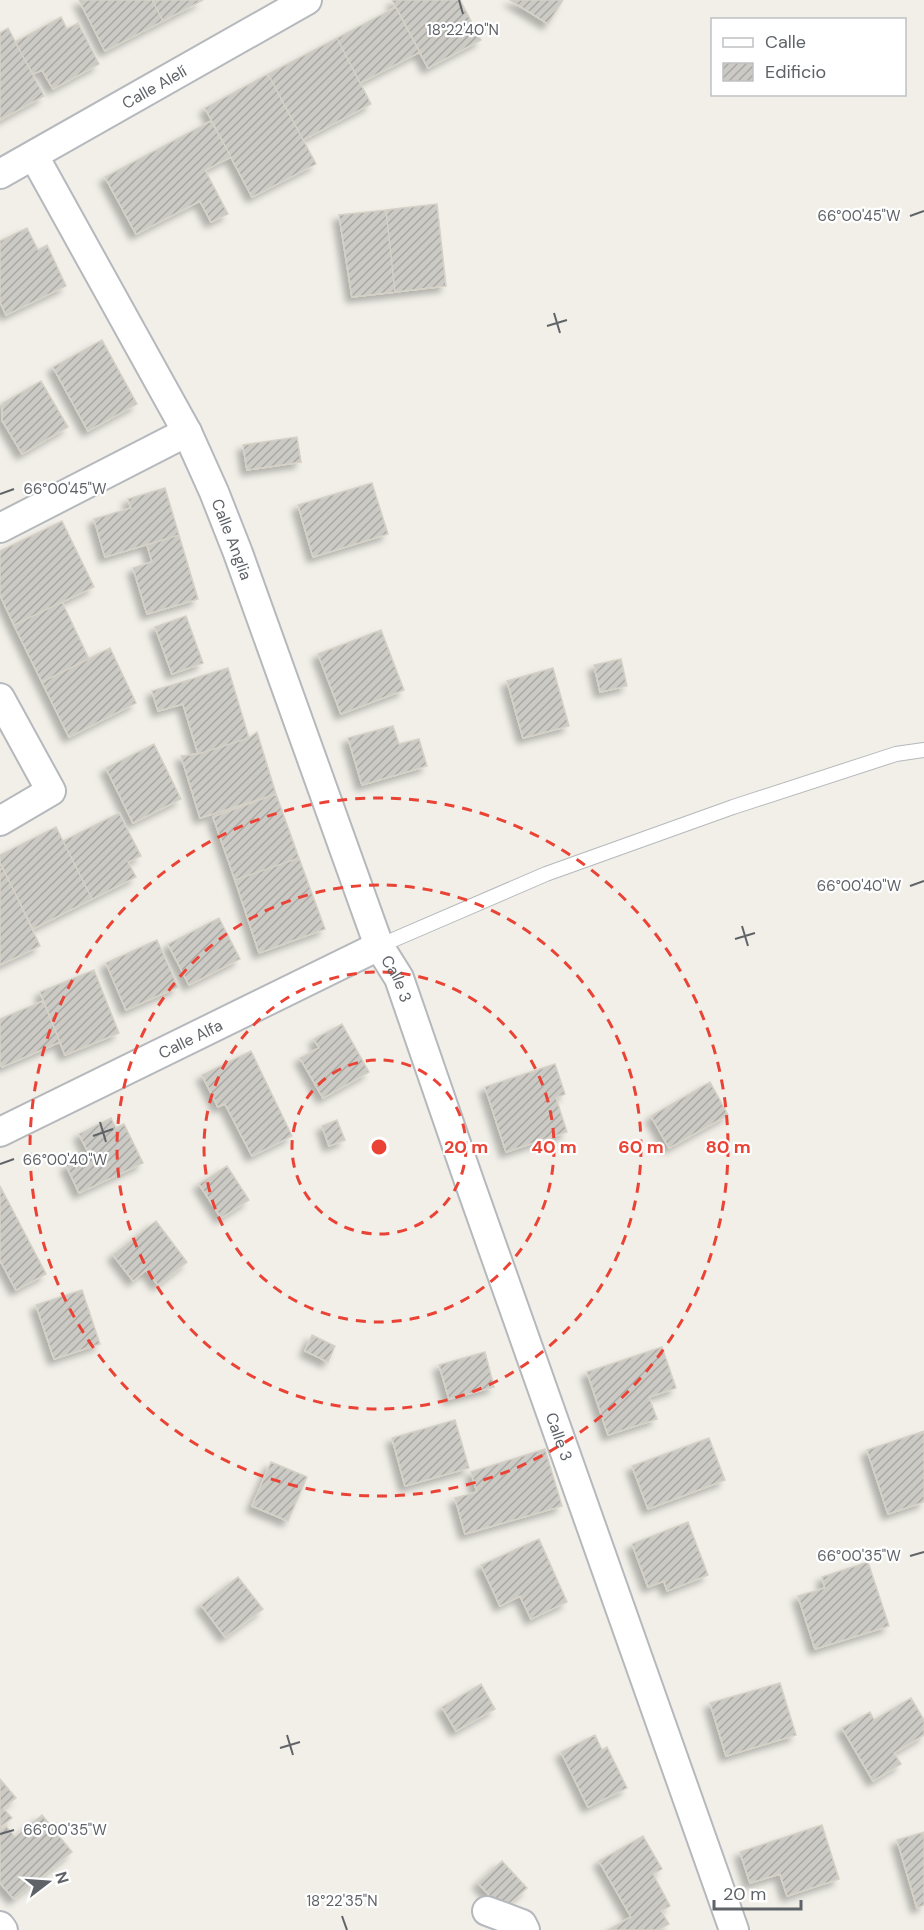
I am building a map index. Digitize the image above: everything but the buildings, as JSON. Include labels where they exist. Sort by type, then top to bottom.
[{"type":"street","name":"Calle Alelí","points":[[0,174],[307,0]]},
{"type":"street","name":"Calle Anglia","points":[[34,156],[187,432],[214,492],[379,946]]},
{"type":"street","points":[[0,528],[187,432]]},
{"type":"street","points":[[0,698],[51,791],[0,821]]},
{"type":"street","name":"Calle Alfa","points":[[0,1131],[379,946]]},
{"type":"street","name":"Calle 3","points":[[379,946],[399,978],[472,1192],[734,1930]]},
{"type":"street","points":[[487,1911],[522,1924],[525,1930]]},
{"type":"street","points":[[0,1926],[3,1930]]},
{"type":"lane","points":[[379,946],[546,874],[733,807],[896,754],[924,750]]}]
